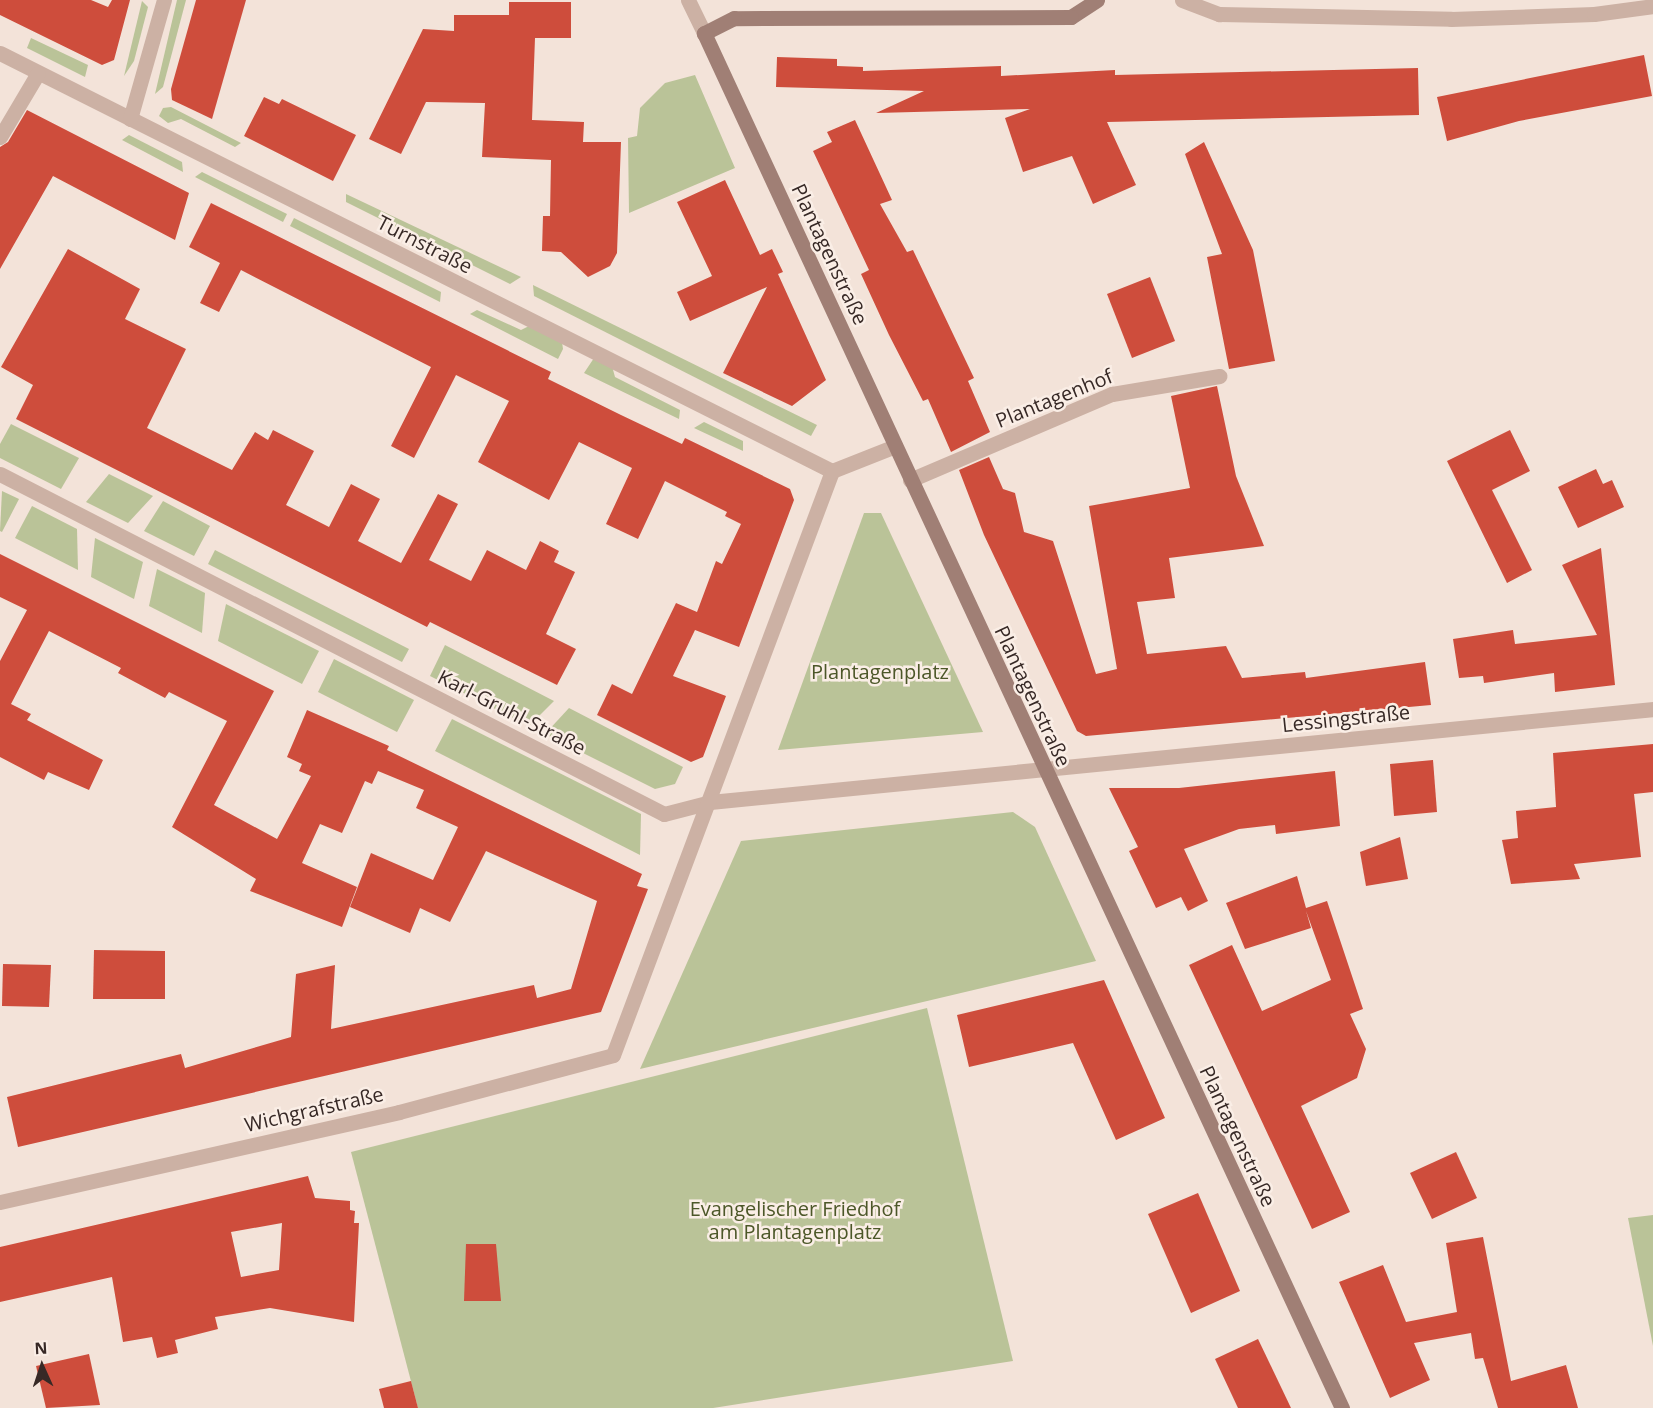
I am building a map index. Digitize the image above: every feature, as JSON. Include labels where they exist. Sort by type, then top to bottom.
[{"type":"street","points":[[130,119],[164,0]]},
{"type":"street","name":"Plantagenstraße","points":[[688,0],[1342,1408]]},
{"type":"street","points":[[704,33],[734,18],[1071,16],[1097,0]]},
{"type":"street","points":[[1182,0],[1219,14],[1439,18],[1594,14],[1653,6]]},
{"type":"street","name":"Turnstraße","points":[[0,53],[832,471]]},
{"type":"street","points":[[0,137],[38,73]]},
{"type":"street","name":"Plantagenhof","points":[[910,480],[1112,394],[1219,376]]},
{"type":"street","points":[[710,802],[832,471],[895,446]]},
{"type":"street","name":"Karl-Gruhl-Straße","points":[[0,474],[664,814],[710,802],[1043,768]]},
{"type":"street","name":"Lessingstraße","points":[[1043,768],[1653,709]]},
{"type":"street","name":"Wichgrafstraße","points":[[0,1202],[399,1112],[613,1054],[710,802]]},
{"type":"green space","points":[[177,0],[186,0],[163,87],[155,94]]},
{"type":"green space","points":[[142,1],[148,7],[134,61],[124,76]]},
{"type":"green space","points":[[31,38],[88,65],[85,77],[27,48]]},
{"type":"green space","points":[[695,75],[735,168],[629,213],[628,138],[637,136],[640,108],[665,83]]},
{"type":"green space","points":[[171,107],[241,143],[235,147],[181,119],[168,123],[159,116],[163,108]]},
{"type":"green space","points":[[129,135],[182,162],[183,172],[122,140]]},
{"type":"green space","points":[[202,172],[287,214],[283,222],[195,177]]},
{"type":"green space","points":[[346,194],[521,277],[510,284],[346,202]]},
{"type":"green space","points":[[294,218],[441,292],[440,302],[290,226]]},
{"type":"green space","points":[[533,285],[817,425],[811,436],[534,296]]},
{"type":"green space","points":[[477,310],[521,330],[529,326],[562,342],[563,349],[558,359],[470,314]]},
{"type":"green space","points":[[594,358],[612,366],[615,377],[680,410],[679,419],[584,373]]},
{"type":"green space","points":[[704,422],[743,441],[743,451],[694,428]]},
{"type":"green space","points":[[11,424],[79,458],[61,489],[0,458],[0,444]]},
{"type":"green space","points":[[109,474],[153,496],[128,523],[86,502]]},
{"type":"green space","points":[[2,491],[19,499],[2,532],[0,531]]},
{"type":"green space","points":[[163,501],[210,526],[194,556],[144,531]]},
{"type":"green space","points":[[32,506],[77,529],[78,570],[15,538]]},
{"type":"green space","name":"Plantagenplatz","points":[[864,513],[881,513],[983,732],[778,750]]},
{"type":"green space","points":[[95,538],[143,562],[134,599],[91,577]]},
{"type":"green space","points":[[215,550],[409,649],[402,662],[208,564]]},
{"type":"green space","points":[[157,569],[205,593],[202,633],[149,606]]},
{"type":"green space","points":[[226,604],[319,651],[302,684],[218,641]]},
{"type":"green space","points":[[445,645],[554,701],[529,726],[430,676]]},
{"type":"green space","points":[[334,659],[414,700],[397,732],[318,692]]},
{"type":"green space","points":[[569,708],[683,767],[675,784],[655,789],[545,734]]},
{"type":"green space","points":[[452,719],[641,814],[640,855],[435,751]]},
{"type":"green space","points":[[1013,812],[1035,827],[1096,961],[640,1069],[741,841]]},
{"type":"green space","name":"Evangelischer Friedhof am Plantagenplatz","points":[[927,1008],[1013,1361],[713,1408],[418,1408],[351,1152]]},
{"type":"green space","points":[[1653,1215],[1653,1346],[1628,1218]]},
{"type":"building","points":[[0,0],[91,0],[108,7],[112,0],[130,0],[114,60],[102,65],[0,15]]},
{"type":"building","points":[[196,0],[246,0],[212,119],[172,100],[171,89]]},
{"type":"building","points":[[509,2],[571,2],[571,38],[535,38],[532,120],[584,122],[583,142],[621,142],[617,253],[610,266],[588,277],[561,252],[542,251],[543,216],[550,216],[551,160],[482,157],[485,103],[426,102],[401,154],[369,139],[423,29],[454,31],[454,15],[509,15]]},
{"type":"building","points":[[1644,55],[1652,96],[1519,121],[1447,141],[1437,97]]},
{"type":"building","points":[[777,57],[837,59],[837,66],[863,67],[863,71],[1001,66],[1001,76],[1115,70],[1115,75],[1418,68],[1419,115],[1107,122],[1136,185],[1093,204],[1072,156],[1023,172],[1005,118],[1030,109],[876,113],[924,91],[776,87]]},
{"type":"building","points":[[264,97],[279,104],[282,99],[356,135],[333,181],[244,136]]},
{"type":"building","points":[[27,110],[189,193],[175,240],[53,176],[0,269],[0,147],[8,142]]},
{"type":"building","points":[[855,120],[892,200],[880,204],[907,252],[913,250],[974,378],[968,381],[990,432],[951,452],[928,399],[923,401],[861,274],[869,270],[813,151],[832,142],[827,132]]},
{"type":"building","points":[[1204,142],[1253,250],[1275,361],[1229,369],[1207,257],[1222,254],[1185,154]]},
{"type":"building","points":[[725,180],[760,255],[772,249],[783,272],[778,274],[826,380],[792,406],[723,373],[767,287],[690,321],[677,292],[712,276],[677,202]]},
{"type":"building","points":[[211,203],[551,372],[548,379],[682,444],[685,438],[790,489],[794,500],[739,647],[695,630],[673,676],[726,696],[703,757],[691,762],[597,715],[612,684],[632,694],[676,603],[697,612],[716,561],[722,564],[741,524],[725,516],[727,512],[665,481],[638,539],[606,524],[632,468],[579,442],[549,500],[478,462],[509,401],[456,375],[414,458],[391,446],[431,367],[241,270],[219,312],[200,303],[220,263],[189,247]]},
{"type":"building","points":[[68,249],[140,289],[125,319],[186,349],[147,428],[232,470],[255,432],[268,440],[273,430],[314,451],[286,505],[329,527],[351,484],[380,499],[358,541],[401,563],[438,494],[458,504],[429,560],[471,581],[487,550],[526,570],[540,541],[559,551],[554,562],[575,572],[546,634],[576,649],[557,685],[430,622],[427,627],[16,419],[33,385],[1,367]]},
{"type":"building","points":[[1150,277],[1175,341],[1132,358],[1107,294]]},
{"type":"building","points":[[1217,386],[1236,476],[1264,546],[1169,558],[1175,598],[1137,602],[1147,654],[1226,646],[1242,678],[1305,672],[1306,678],[1425,662],[1431,705],[1086,736],[1077,731],[984,535],[959,470],[989,457],[1003,489],[1015,493],[1024,532],[1053,541],[1096,674],[1117,669],[1089,506],[1190,488],[1171,396]]},
{"type":"building","points":[[1510,430],[1530,471],[1492,490],[1532,570],[1507,583],[1447,461]]},
{"type":"building","points":[[1596,469],[1603,484],[1612,480],[1624,507],[1578,528],[1558,487]]},
{"type":"building","points":[[1601,548],[1615,685],[1555,692],[1554,673],[1484,683],[1483,676],[1459,678],[1453,639],[1513,630],[1515,644],[1597,635],[1562,565]]},
{"type":"building","points":[[0,554],[274,691],[214,805],[277,839],[311,776],[299,771],[302,764],[287,757],[307,710],[389,746],[387,750],[642,874],[637,886],[648,889],[601,1012],[18,1147],[7,1097],[181,1054],[185,1068],[291,1037],[296,974],[335,965],[331,1029],[534,985],[537,998],[571,989],[597,901],[486,851],[450,922],[420,908],[410,933],[350,907],[371,853],[433,880],[458,827],[416,808],[424,790],[378,771],[372,784],[365,781],[342,833],[320,824],[302,863],[357,887],[342,927],[250,891],[256,879],[172,827],[227,721],[169,692],[165,698],[118,673],[121,668],[49,631],[11,704],[31,714],[27,720],[103,760],[89,790],[48,772],[44,780],[0,757],[0,661],[27,610],[0,597]]},
{"type":"building","points":[[1653,744],[1653,792],[1634,794],[1641,857],[1574,864],[1580,879],[1511,884],[1502,840],[1518,838],[1516,811],[1556,807],[1553,753]]},
{"type":"building","points":[[1433,760],[1437,812],[1394,816],[1390,764]]},
{"type":"building","points":[[1335,771],[1340,826],[1276,834],[1275,825],[1239,829],[1184,849],[1208,901],[1188,911],[1181,897],[1156,908],[1129,851],[1138,847],[1109,788],[1179,788]]},
{"type":"building","points":[[1400,837],[1408,879],[1366,886],[1360,852]]},
{"type":"building","points":[[1297,876],[1306,908],[1327,901],[1363,1009],[1350,1014],[1366,1049],[1357,1078],[1301,1106],[1350,1212],[1312,1229],[1189,965],[1232,945],[1262,1011],[1331,980],[1306,911],[1311,928],[1245,949],[1226,903]]},
{"type":"building","points":[[94,950],[165,951],[165,999],[93,999]]},
{"type":"building","points":[[3,964],[51,965],[49,1007],[2,1006]]},
{"type":"building","points":[[1104,980],[1165,1118],[1116,1140],[1073,1043],[969,1067],[957,1015]]},
{"type":"building","points":[[1456,1152],[1477,1198],[1432,1219],[1410,1173]]},
{"type":"building","points":[[308,1176],[315,1198],[350,1201],[350,1210],[355,1211],[354,1223],[359,1223],[354,1322],[270,1308],[215,1317],[218,1329],[175,1340],[178,1353],[157,1358],[152,1337],[123,1342],[112,1277],[0,1302],[0,1247]],"holes":[[[282,1223],[279,1270],[241,1277],[231,1232]]]},
{"type":"building","points":[[1198,1193],[1240,1291],[1191,1313],[1148,1214]]},
{"type":"building","points":[[1483,1237],[1511,1381],[1566,1365],[1578,1408],[1498,1408],[1483,1358],[1475,1359],[1471,1333],[1414,1343],[1430,1380],[1390,1398],[1339,1282],[1383,1265],[1406,1322],[1457,1312],[1446,1243]]},
{"type":"building","points":[[466,1244],[496,1244],[501,1301],[464,1301]]},
{"type":"building","points":[[1258,1339],[1291,1408],[1238,1408],[1215,1359]]},
{"type":"building","points":[[89,1354],[100,1405],[46,1408],[36,1366]]},
{"type":"building","points":[[411,1381],[418,1408],[384,1408],[379,1389]]}]
